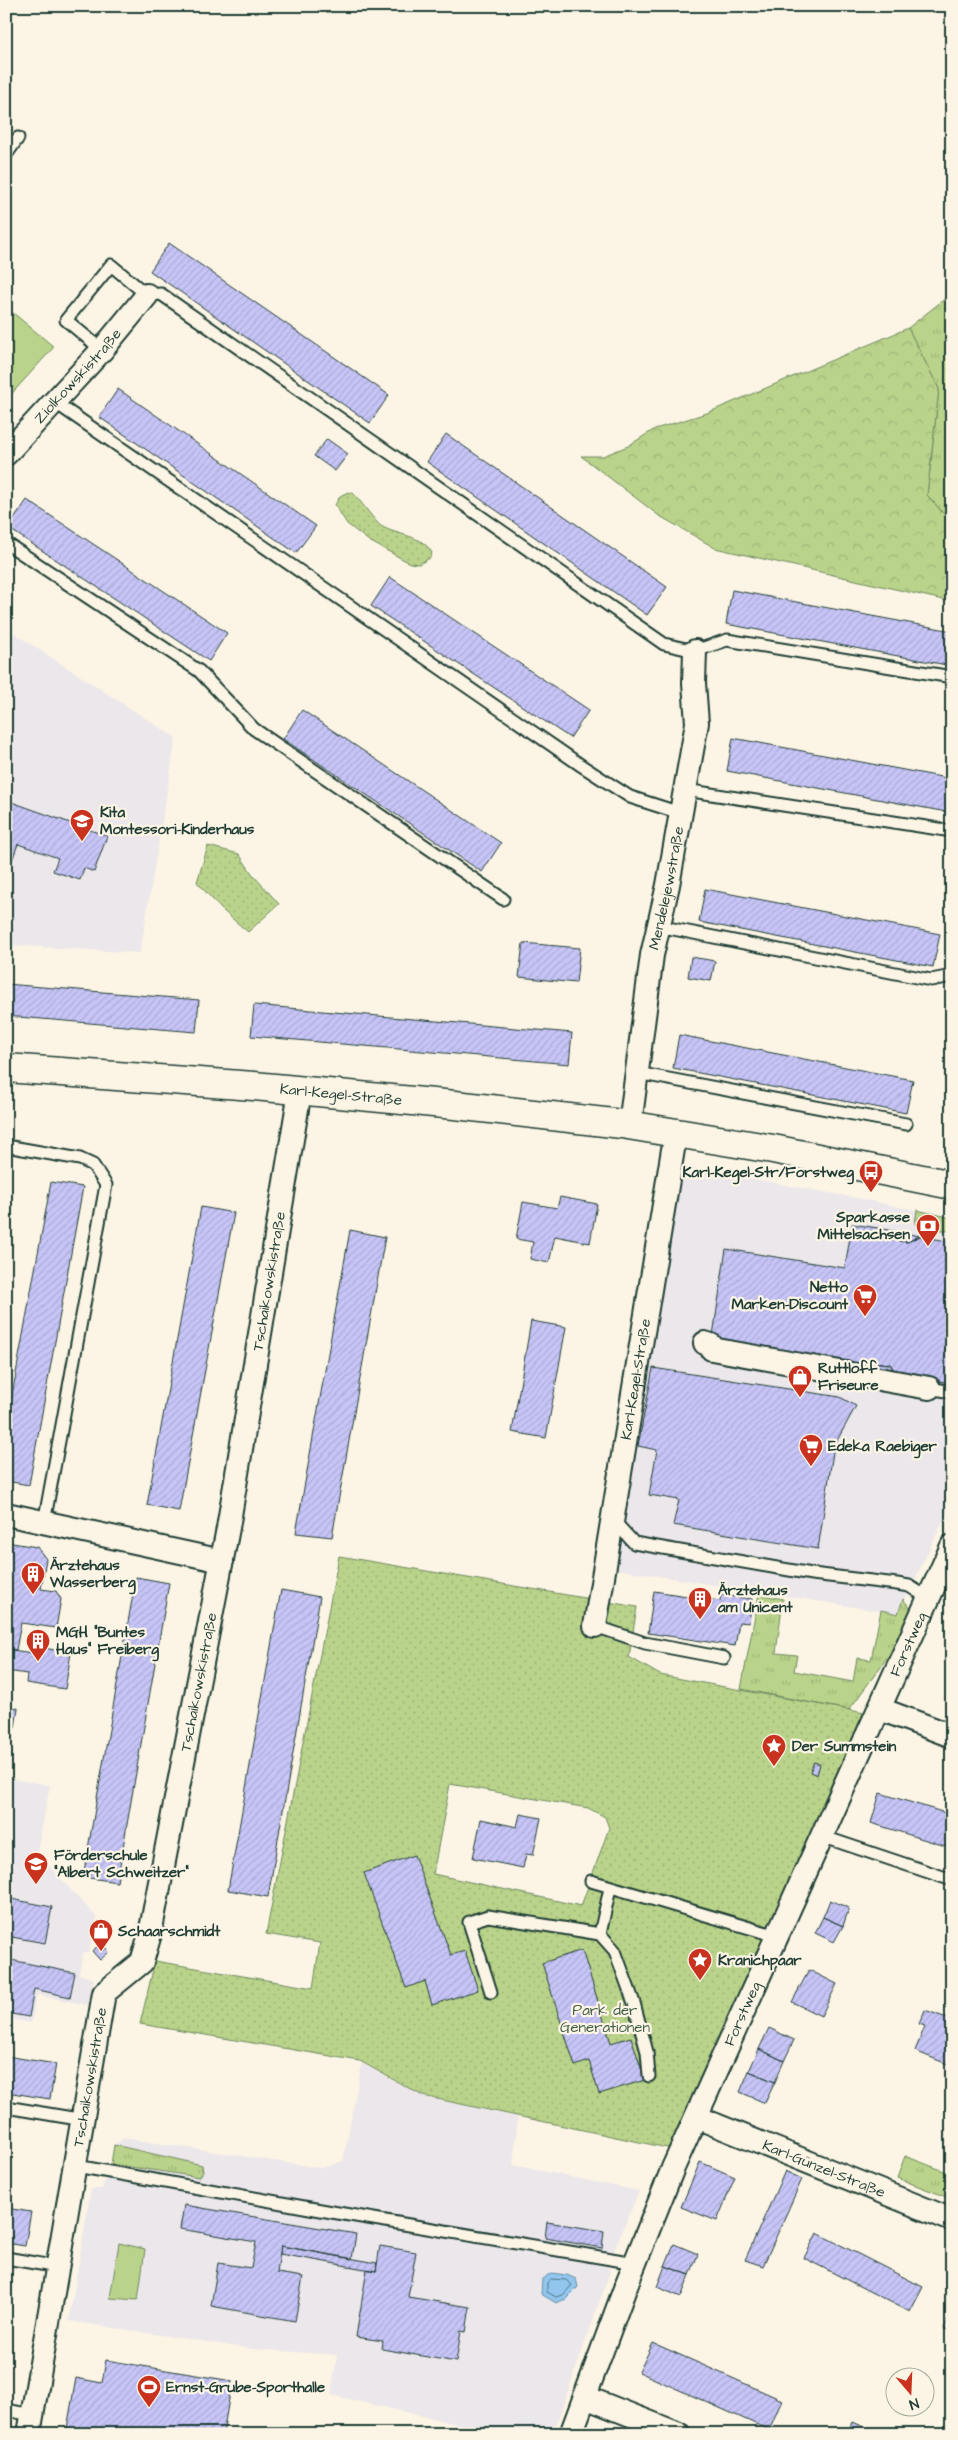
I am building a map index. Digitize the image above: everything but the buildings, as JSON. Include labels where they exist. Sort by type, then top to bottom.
[{"type":"street","name":"Ziolkowskistraße","points":[[6,454],[102,350],[147,295]]},
{"type":"street","name":"Mendelejewstraße","points":[[630,1125],[658,926],[668,885],[696,722],[695,651]]},
{"type":"street","name":"Karl-Kegel-Straße","points":[[6,1068],[455,1105],[630,1125],[676,1131],[952,1185]]},
{"type":"street","name":"Tschaikowskistraße","points":[[31,2424],[104,1993],[142,1962],[150,1934],[222,1561],[300,1091]]},
{"type":"street","name":"Karl-Kegel-Straße","points":[[594,1626],[676,1131]]},
{"type":"street","points":[[705,1343],[711,1344],[712,1349],[929,1388]]},
{"type":"street","points":[[6,1514],[222,1561]]},
{"type":"street","name":"Forstweg","points":[[572,2434],[635,2262],[696,2116],[928,1598],[945,1576],[952,1546]]},
{"type":"street","points":[[880,1708],[952,1736]]},
{"type":"street","name":"Karl-Günzel-Straße","points":[[696,2116],[952,2220]]},
{"type":"street","points":[[585,2397],[679,2434]]},
{"type":"lane","points":[[6,155],[18,138]]},
{"type":"lane","points":[[102,350],[66,320],[111,265],[147,295],[162,294],[664,644],[695,651],[727,640],[952,677]]},
{"type":"lane","points":[[53,401],[582,766],[630,797],[680,813]]},
{"type":"lane","points":[[6,543],[199,671],[254,729],[503,899]]},
{"type":"lane","points":[[685,790],[952,831]]},
{"type":"lane","points":[[658,926],[931,980],[952,976]]},
{"type":"lane","points":[[637,1073],[906,1124]]},
{"type":"lane","points":[[6,1146],[80,1159],[93,1165],[106,1185],[44,1523]]},
{"type":"lane","points":[[929,1388],[952,1392]]},
{"type":"lane","points":[[611,1518],[634,1543],[812,1574],[909,1586],[928,1598]]},
{"type":"lane","points":[[594,1626],[645,1643],[724,1658]]},
{"type":"lane","points":[[821,1836],[952,1880]]},
{"type":"lane","points":[[591,1881],[777,1936]]},
{"type":"lane","points":[[600,1934],[610,1888]]},
{"type":"lane","points":[[491,1992],[469,1922],[488,1916],[600,1934],[615,1951],[634,2003],[647,2052],[649,2076]]},
{"type":"lane","points":[[6,2107],[84,2120]]},
{"type":"lane","points":[[76,2166],[332,2212],[635,2262]]},
{"type":"lane","points":[[6,2258],[58,2267]]},
{"type":"lane","points":[[6,2410],[31,2424]]},
{"type":"shaded area","name":"Kita Montessori-Kinderhaus","points":[[6,628],[176,738],[140,953],[6,945]]},
{"type":"shaded area","points":[[678,1165],[857,1198],[952,1218],[952,1503],[898,1614],[608,1568]]},
{"type":"shaded area","name":"Förderschule \"Albert Schweitzer\"","points":[[6,1778],[50,1785],[37,1853],[97,1918],[89,1952],[83,1954],[79,1974],[94,1979],[88,2005],[37,1995],[31,2023],[6,2018]]},
{"type":"shaded area","points":[[362,2063],[423,2096],[518,2117],[513,2165],[639,2191],[608,2265],[610,2272],[553,2434],[500,2434],[331,2395],[337,2355],[252,2349],[69,2321],[91,2189],[102,2189],[111,2164],[114,2145],[124,2138],[321,2168],[343,2161]]},
{"type":"green space","points":[[952,293],[952,523],[927,495],[939,389],[908,328]]},
{"type":"green space","points":[[6,307],[54,347],[6,400]]},
{"type":"green space","points":[[908,328],[939,389],[927,495],[952,523],[952,602],[715,548],[658,515],[581,456],[603,456],[628,446],[655,429],[707,413]]},
{"type":"green space","points":[[348,492],[353,493],[381,526],[422,542],[432,553],[430,558],[419,564],[410,563],[369,541],[347,524],[335,505],[340,496]]},
{"type":"green space","points":[[208,846],[239,854],[253,875],[279,904],[248,932],[221,909],[197,882]]},
{"type":"green space","points":[[917,1210],[952,1218],[952,1232],[915,1224]]},
{"type":"green space","name":"Park der Generationen","points":[[339,1556],[637,1607],[629,1657],[660,1675],[865,1713],[672,2149],[423,2096],[360,2061],[140,2024],[155,1961],[313,1988],[320,1943],[266,1934]],"holes":[[[450,1784],[588,1808],[605,1817],[609,1828],[581,1906],[433,1874]]]},
{"type":"green space","points":[[759,1594],[783,1599],[776,1653],[797,1655],[794,1671],[853,1682],[857,1658],[871,1660],[881,1610],[898,1614],[903,1599],[911,1609],[908,1629],[849,1710],[741,1689]]},
{"type":"green space","points":[[114,2145],[202,2165],[203,2172],[199,2177],[111,2164]]},
{"type":"green space","points":[[905,2156],[952,2174],[952,2199],[897,2178]]},
{"type":"green space","points":[[119,2243],[145,2249],[138,2300],[110,2298]]},
{"type":"water","points":[[551,2273],[567,2275],[576,2279],[578,2287],[566,2299],[556,2303],[541,2294],[542,2279]]},
{"type":"place","name":"Kita Montessori-Kinderhaus","points":[[82,842]]},
{"type":"place","name":"Karl-Kegel-Str/Forstweg","points":[[871,1193]]},
{"type":"place","name":"Sparkasse Mittelsachsen","points":[[928,1247]]},
{"type":"place","name":"Netto Marken-Discount","points":[[865,1317]]},
{"type":"place","name":"Ruttloff Friseure","points":[[800,1398]]},
{"type":"place","name":"Edeka Raebiger","points":[[811,1467]]},
{"type":"place","name":"Ärztehaus Wasserberg","points":[[33,1595]]},
{"type":"place","name":"Ärztehaus am Unicent","points":[[700,1620]]},
{"type":"place","name":"MGH \"Buntes Haus\" Freiberg","points":[[38,1662]]},
{"type":"place","name":"Der Summstein","points":[[774,1767]]},
{"type":"place","name":"Förderschule \"Albert Schweitzer\"","points":[[36,1885]]},
{"type":"place","name":"Schaarschmidt","points":[[101,1952]]},
{"type":"place","name":"Kranichpaar","points":[[700,1981]]},
{"type":"place","name":"Ernst-Grube-Sporthalle","points":[[149,2408]]}]
